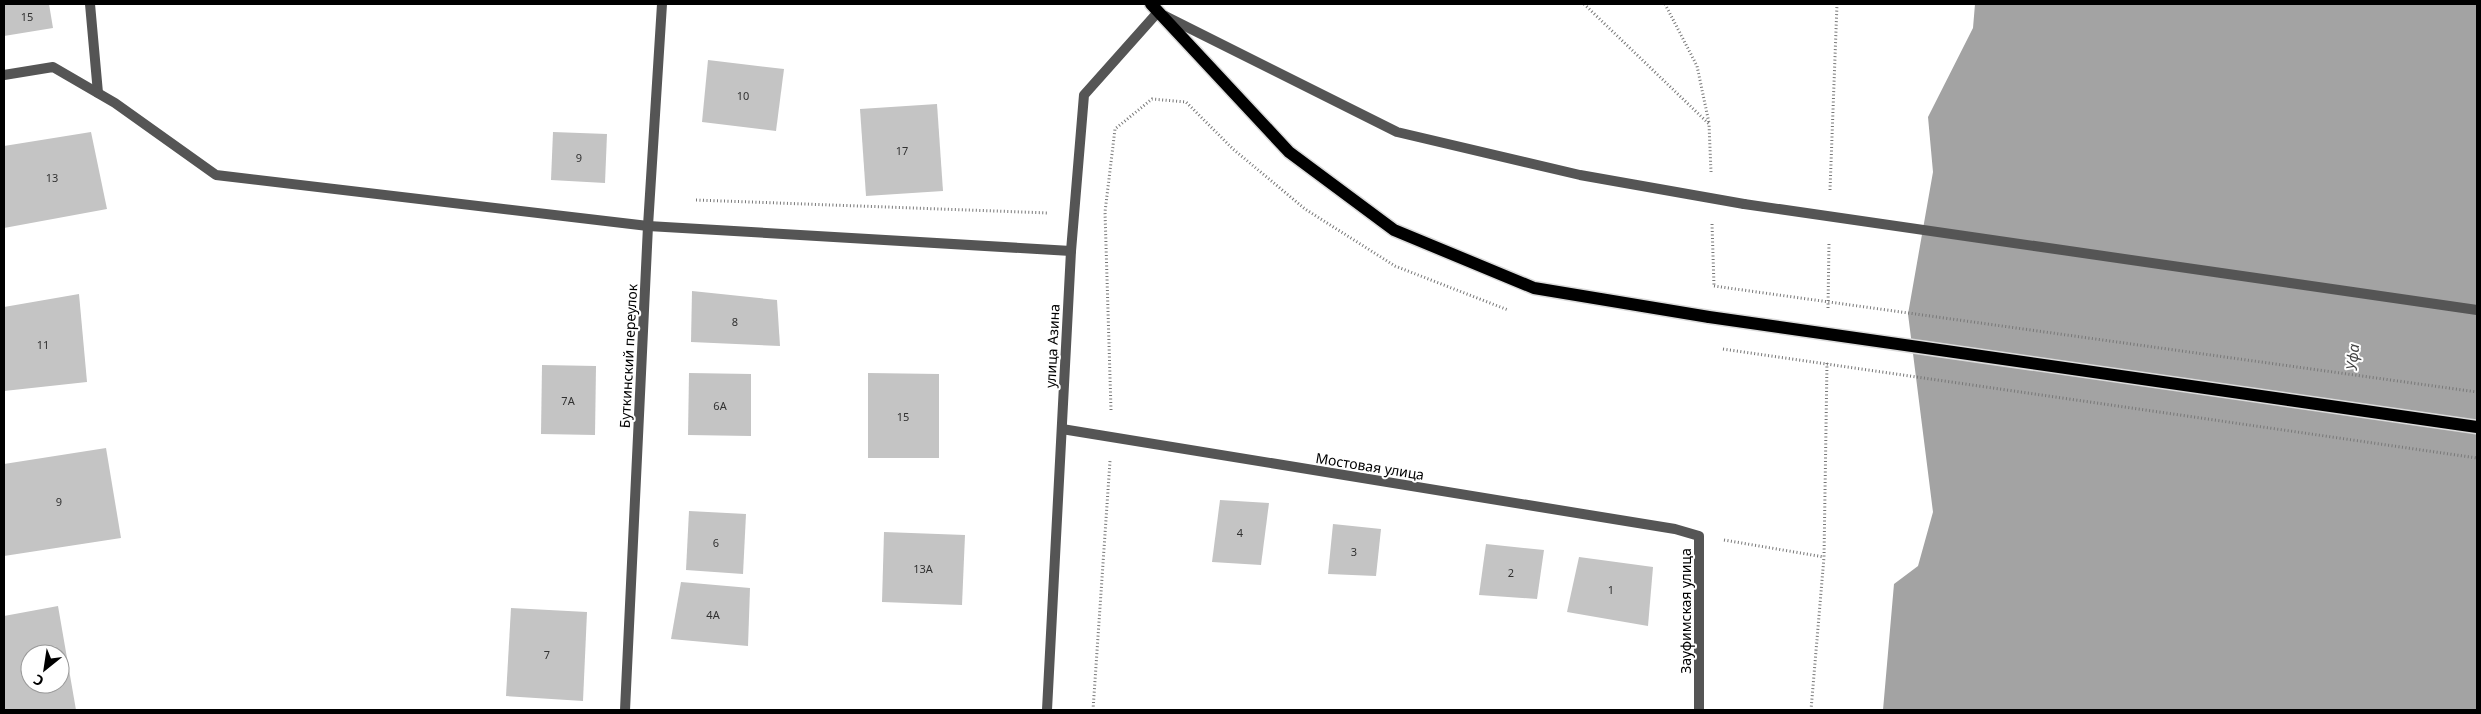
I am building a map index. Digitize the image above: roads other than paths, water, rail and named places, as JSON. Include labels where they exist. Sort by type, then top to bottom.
[{"type":"main road","points":[[1155,8],[1290,152],[1394,230],[1534,288],[1709,317],[2477,428]]},
{"type":"street","points":[[90,4],[98,93]]},
{"type":"street","name":"Буткинский переулок","points":[[625,710],[648,226],[662,4]]},
{"type":"street","points":[[1155,8],[1398,132],[1580,175],[1744,204],[2477,310]]},
{"type":"street","name":"улица Азина","points":[[1047,710],[1071,250],[1084,95],[1155,8]]},
{"type":"street","points":[[4,75],[53,67],[98,93],[216,175],[648,226],[1071,250]]},
{"type":"street","name":"Мостовая улица","points":[[1062,429],[1675,529]]},
{"type":"street","name":"Зауфимская улица","points":[[1675,529],[1699,536],[1699,710]]},
{"type":"water","name":"Уфа","points":[[1975,4],[2477,4],[2477,710],[1883,710],[1894,584],[1918,566],[1933,512],[1908,314],[1933,172],[1928,117],[1973,28]]}]
